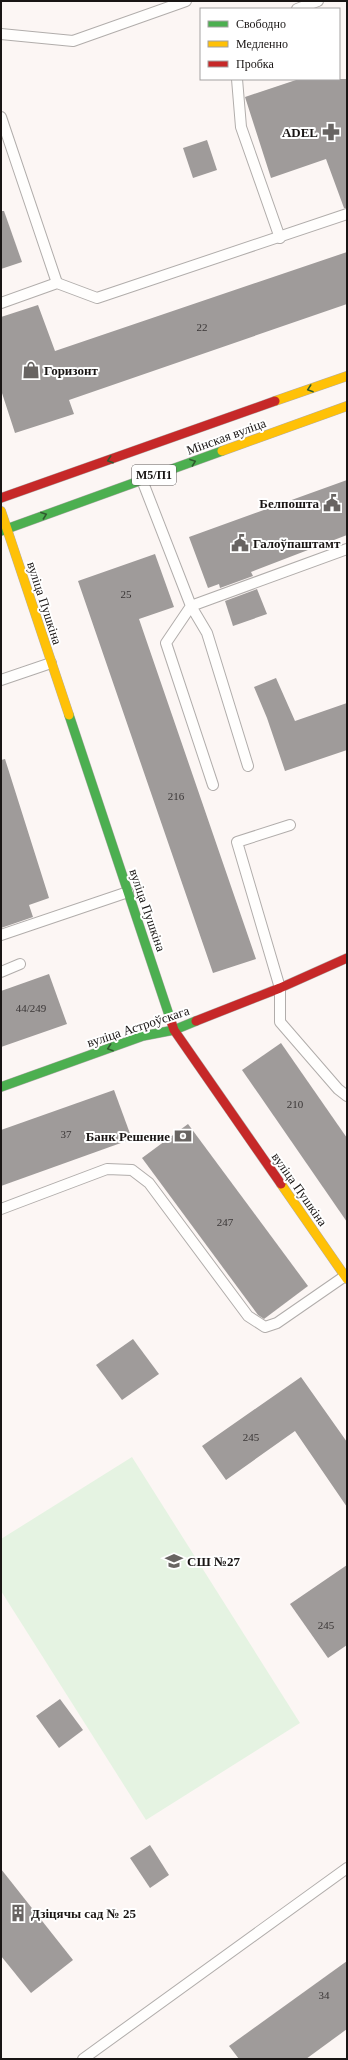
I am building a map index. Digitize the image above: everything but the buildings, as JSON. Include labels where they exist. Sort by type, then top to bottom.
[{"type":"main road","name":"Мінская вуліца","points":[[1,498],[347,376]]},
{"type":"main road","name":"Мінская вуліца","points":[[4,530],[347,406]]},
{"type":"main road","name":"вуліца Пушкіна","points":[[1,511],[4,530],[51,663],[174,1030],[346,1277]]},
{"type":"main road","name":"вуліца Астроўскага","points":[[1,1086],[143,1036],[174,1030],[280,988],[347,958]]},
{"type":"lane","points":[[1,34],[73,41],[186,1]]},
{"type":"lane","points":[[300,8],[318,1]]},
{"type":"lane","points":[[238,80],[241,127],[280,238]]},
{"type":"lane","points":[[1,117],[57,283]]},
{"type":"lane","points":[[1,303],[57,283],[97,298],[280,238],[347,214]]},
{"type":"lane","points":[[142,480],[191,606],[207,633],[248,766]]},
{"type":"lane","points":[[213,785],[166,644],[191,606],[347,549]]},
{"type":"lane","points":[[1,680],[51,663]]},
{"type":"lane","points":[[290,825],[237,842],[280,988],[280,1022],[338,1089],[347,1096]]},
{"type":"lane","points":[[1,935],[128,892]]},
{"type":"lane","points":[[1,972],[20,964]]},
{"type":"lane","points":[[1,1209],[106,1169],[132,1170],[149,1183],[248,1316],[264,1327],[277,1323],[346,1277]]},
{"type":"lane","points":[[83,2059],[347,1868]]},
{"type":"green space","points":[[132,1457],[300,1723],[146,1820],[1,1591],[1,1539]]},
{"type":"traffic: fast","points":[[1,531],[222,451]]},
{"type":"traffic: fast","points":[[69,715],[170,1018]]},
{"type":"traffic: fast","points":[[1,1087],[143,1036],[174,1030],[196,1021]]},
{"type":"traffic: slow","points":[[275,401],[347,376]]},
{"type":"traffic: slow","points":[[222,451],[347,406]]},
{"type":"traffic: slow","points":[[1,511],[69,715]]},
{"type":"traffic: slow","points":[[281,1184],[347,1279]]},
{"type":"traffic: jam","points":[[1,498],[275,401]]},
{"type":"traffic: jam","points":[[196,1021],[280,988],[347,958]]},
{"type":"traffic: jam","points":[[170,1018],[174,1030],[281,1184]]},
{"type":"place","name":"ADEL","points":[[331,132]]},
{"type":"place","name":"Горизонт","points":[[31,370]]},
{"type":"place","name":"Белпошта","points":[[332,503]]},
{"type":"place","name":"Галоўпаштамт","points":[[240,543]]},
{"type":"place","name":"Банк Решение","points":[[183,1136]]},
{"type":"place","name":"СШ №27","points":[[174,1561]]},
{"type":"place","name":"Дзіцячы сад № 25","points":[[18,1913]]}]
